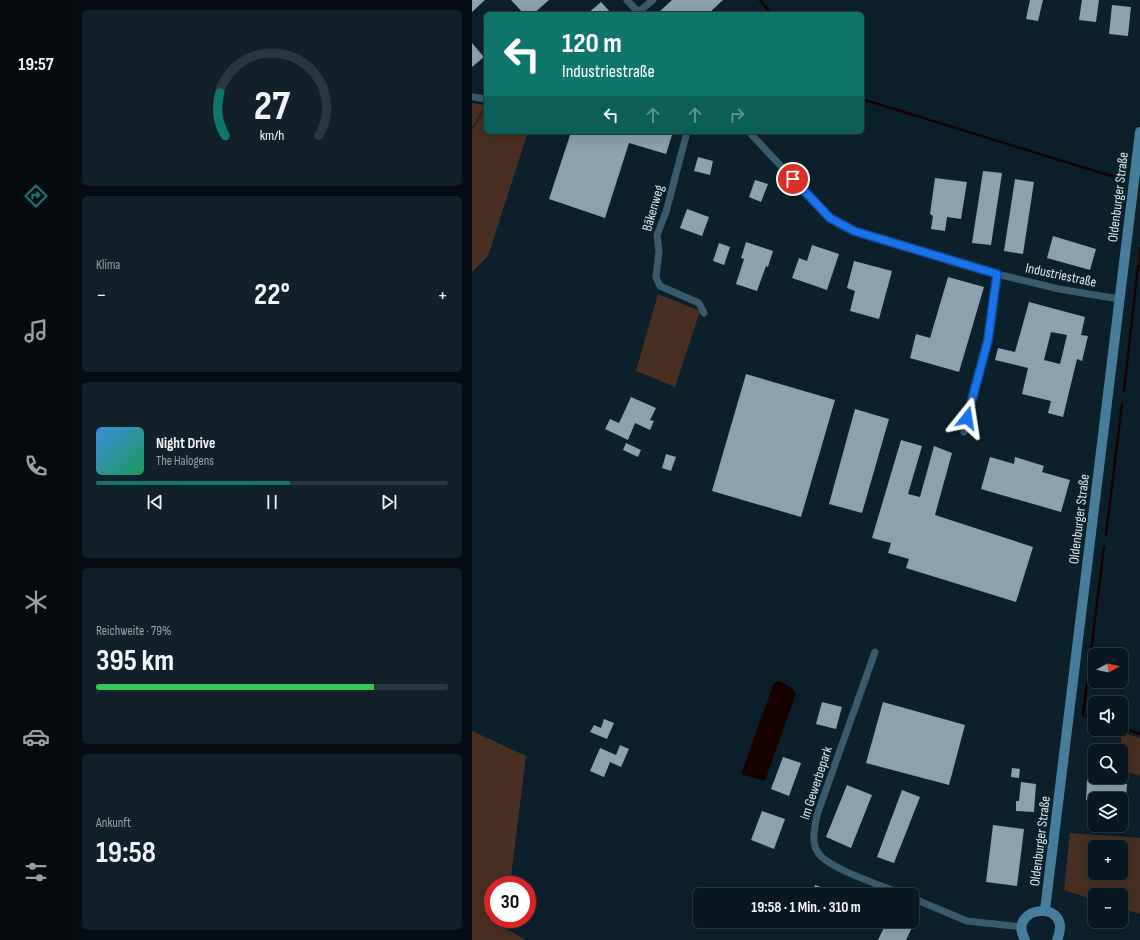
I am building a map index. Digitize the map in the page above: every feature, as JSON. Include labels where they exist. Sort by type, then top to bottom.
[{"type":"main road","name":"Oldenburger Straße","points":[[1045,910],[1140,132]]},
{"type":"main road","points":[[1025,940],[1022,927],[1026,917],[1034,911],[1045,910],[1054,914],[1060,922],[1061,932],[1057,940]]},
{"type":"street","points":[[627,0],[637,12]]},
{"type":"street","points":[[639,12],[653,0]]},
{"type":"street","points":[[472,97],[484,99]]},
{"type":"street","name":"Bäkenweg","points":[[686,134],[666,212],[656,235],[659,251],[656,277],[660,286],[699,304],[704,313]]},
{"type":"street","name":"Industriestraße","points":[[751,134],[830,218],[854,231],[997,274],[1059,289],[1120,299]]},
{"type":"street","points":[[964,432],[988,340],[997,274]]},
{"type":"street","name":"Im Gewerbepark","points":[[875,652],[817,815],[813,839],[817,852],[829,864],[888,888]]},
{"type":"street","points":[[919,901],[967,920],[1022,927]]},
{"type":"shaded area","points":[[472,103],[484,105],[484,108],[472,128]]},
{"type":"shaded area","points":[[484,110],[484,134],[527,134],[488,256],[472,272],[472,130]]},
{"type":"shaded area","points":[[658,294],[700,311],[675,387],[636,371]]},
{"type":"shaded area","points":[[779,681],[792,688],[796,694],[765,781],[741,774],[774,683]]},
{"type":"shaded area","points":[[472,731],[526,756],[511,876],[484,876],[484,928],[505,928],[526,940],[472,940]]},
{"type":"shaded area","points":[[1128,734],[1140,738],[1140,776],[1128,772],[1128,744],[1121,744],[1122,736],[1128,736]]},
{"type":"shaded area","points":[[1070,833],[1140,838],[1140,914],[1128,910],[1128,888],[1088,888],[1088,898],[1064,890]]},
{"type":"building","points":[[472,0],[485,0],[472,12]]},
{"type":"building","points":[[511,0],[549,0],[535,12],[522,12]]},
{"type":"building","points":[[672,0],[723,0],[710,12],[659,12]]},
{"type":"building","points":[[1030,0],[1043,0],[1038,21],[1026,19]]},
{"type":"building","points":[[1082,0],[1099,0],[1096,22],[1079,20]]},
{"type":"building","points":[[601,2],[610,12],[589,12]]},
{"type":"building","points":[[1112,5],[1131,7],[1128,36],[1109,34]]},
{"type":"building","points":[[472,43],[484,57],[472,67]]},
{"type":"building","points":[[570,134],[672,134],[666,154],[629,143],[605,218],[549,199]]},
{"type":"building","points":[[698,157],[713,161],[710,175],[694,171]]},
{"type":"building","points":[[983,171],[1002,173],[991,245],[972,243]]},
{"type":"building","points":[[935,178],[967,182],[961,219],[947,217],[945,231],[931,229],[933,216],[930,214]]},
{"type":"building","points":[[1015,179],[1034,182],[1023,254],[1004,251]]},
{"type":"building","points":[[755,180],[768,184],[761,202],[749,197]]},
{"type":"building","points":[[687,209],[709,217],[702,236],[680,228]]},
{"type":"building","points":[[1053,236],[1096,249],[1090,270],[1047,258]]},
{"type":"building","points":[[746,242],[773,251],[768,267],[766,266],[757,291],[736,284],[744,259],[741,258]]},
{"type":"building","points":[[719,243],[730,247],[724,265],[713,261]]},
{"type":"building","points":[[812,245],[839,254],[827,290],[792,278],[799,258],[807,261]]},
{"type":"building","points":[[854,261],[892,271],[879,319],[850,311],[855,291],[847,288]]},
{"type":"building","points":[[948,277],[984,287],[959,372],[910,358],[916,334],[930,338]]},
{"type":"building","points":[[1029,302],[1085,317],[1081,335],[1088,336],[1082,361],[1077,359],[1063,417],[1048,413],[1051,401],[1022,394],[1028,368],[995,360],[998,348],[1015,352]],"holes":[[[1051,332],[1067,335],[1060,364],[1044,360]]]},
{"type":"building","points":[[746,374],[835,400],[801,517],[712,491]]},
{"type":"building","points":[[631,397],[656,408],[650,420],[654,421],[650,430],[635,423],[628,440],[605,429],[610,419],[619,423]]},
{"type":"building","points":[[855,409],[889,419],[862,513],[829,504]]},
{"type":"building","points":[[901,440],[922,446],[908,494],[920,497],[934,446],[952,453],[935,515],[1033,547],[1016,602],[906,568],[909,559],[888,553],[891,543],[872,538]]},
{"type":"building","points":[[626,443],[641,450],[638,457],[623,450]]},
{"type":"building","points":[[666,454],[676,457],[671,471],[662,468]]},
{"type":"building","points":[[990,457],[1014,464],[1015,457],[1044,466],[1042,472],[1070,480],[1061,512],[981,489]]},
{"type":"building","points":[[822,702],[842,707],[836,729],[816,724]]},
{"type":"building","points":[[883,702],[965,725],[949,785],[866,763]]},
{"type":"building","points":[[604,719],[614,723],[607,739],[590,732],[594,725],[601,728]]},
{"type":"building","points":[[620,745],[629,749],[621,767],[610,762],[604,777],[590,771],[600,748],[616,755]]},
{"type":"building","points":[[783,757],[801,763],[789,796],[771,789]]},
{"type":"building","points":[[1012,768],[1020,769],[1019,778],[1011,777]]},
{"type":"building","points":[[1087,780],[1088,784],[1127,784],[1126,792],[1088,792],[1088,800],[1086,800]]},
{"type":"building","points":[[1021,782],[1036,784],[1034,812],[1016,811],[1016,801],[1019,801]]},
{"type":"building","points":[[847,785],[872,795],[851,848],[826,837]]},
{"type":"building","points":[[902,790],[920,797],[894,863],[877,857]]},
{"type":"building","points":[[762,811],[785,819],[774,849],[751,840]]},
{"type":"building","points":[[993,825],[1024,829],[1017,886],[986,882]]},
{"type":"building","points":[[815,885],[824,888],[814,888]]},
{"type":"building","points":[[884,928],[912,928],[906,940],[878,940]]},
{"type":"waterway","points":[[760,0],[769,12]]},
{"type":"waterway","points":[[864,100],[1121,179]]},
{"type":"waterway","points":[[1140,248],[1140,266]]},
{"type":"waterway","points":[[1124,391],[1138,266]]},
{"type":"waterway","points":[[1106,535],[1122,404]]},
{"type":"waterway","points":[[1088,717],[1083,715],[1104,547]]},
{"type":"waterway","points":[[1128,730],[1140,734]]},
{"type":"route","points":[[793,179],[830,218],[854,231],[997,274],[988,340],[967,418]]}]
